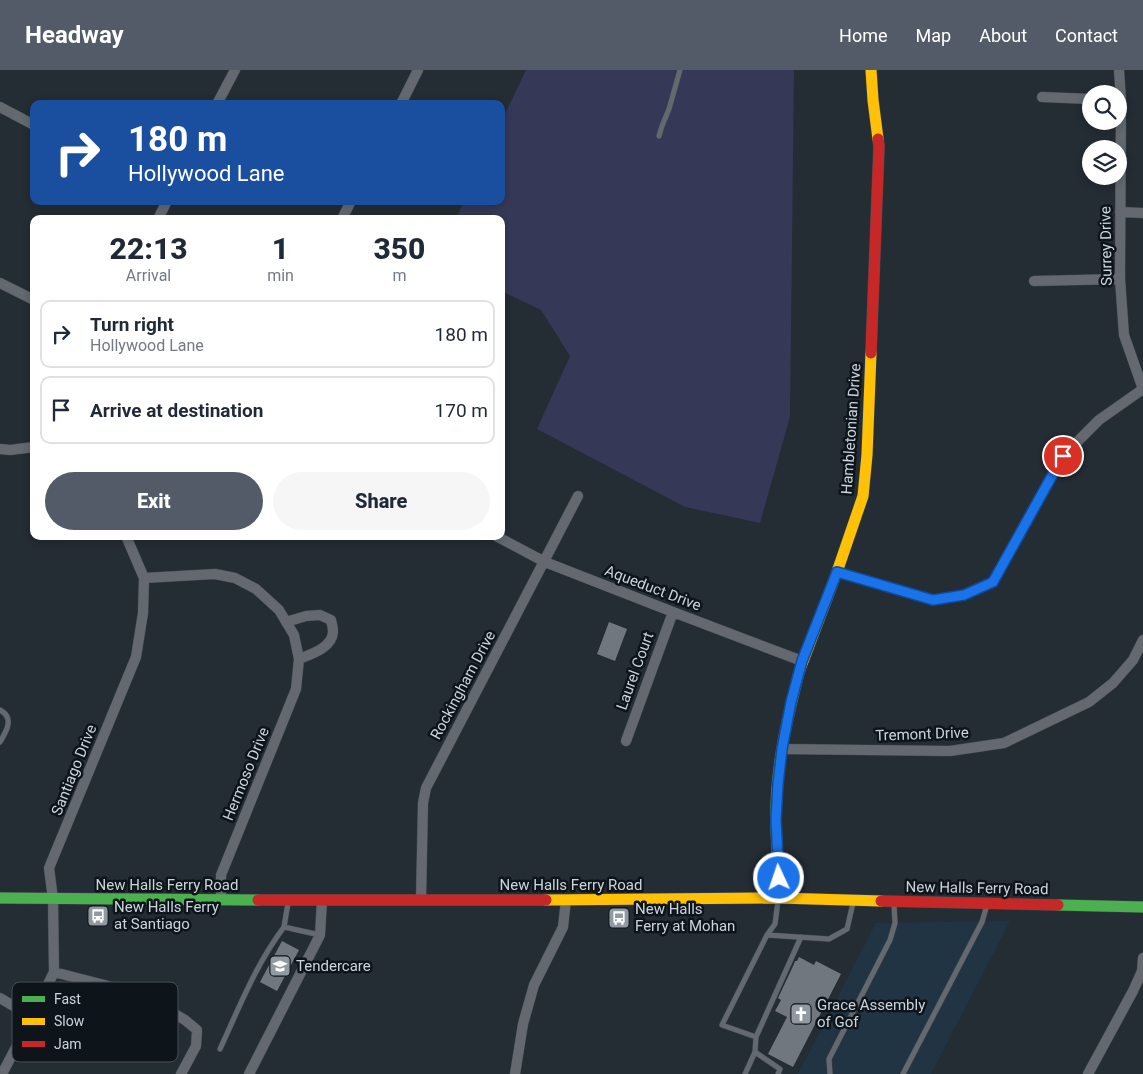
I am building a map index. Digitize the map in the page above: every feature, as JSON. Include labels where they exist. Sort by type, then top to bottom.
[{"type":"main road","name":"Hambletonian Drive","points":[[779,898],[776,820],[778,784],[782,749],[791,702],[802,661],[837,572],[863,496],[867,455],[879,146],[870,70]]},
{"type":"main road","name":"New Halls Ferry Road","points":[[0,898],[221,900],[779,898],[1143,907]]},
{"type":"street","points":[[219,100],[235,70]]},
{"type":"street","points":[[403,100],[418,70]]},
{"type":"street","name":"Surrey Drive","points":[[1119,70],[1120,85]]},
{"type":"street","points":[[1042,97],[1082,99]]},
{"type":"street","points":[[0,107],[30,122]]},
{"type":"street","name":"Surrey Drive","points":[[1120,130],[1120,279],[1124,335],[1143,389]]},
{"type":"street","points":[[1120,212],[1143,213]]},
{"type":"street","points":[[1034,281],[1120,279]]},
{"type":"street","points":[[0,283],[30,298]]},
{"type":"street","points":[[837,572],[933,600],[964,595],[993,582],[1063,456],[1099,420],[1143,389]]},
{"type":"street","points":[[0,449],[30,448]]},
{"type":"street","name":"Rockingham Drive","points":[[421,900],[423,804],[426,788],[578,496]]},
{"type":"street","name":"Santiago Drive","points":[[49,982],[54,972],[53,899],[49,868],[136,657],[144,613],[144,578],[128,540]]},
{"type":"street","name":"Aqueduct Drive","points":[[504,540],[545,562],[802,661]]},
{"type":"street","name":"Hermoso Drive","points":[[144,578],[216,574],[235,578],[256,589],[280,610],[294,635],[300,659],[296,689],[221,875],[221,900]]},
{"type":"street","name":"Laurel Court","points":[[626,741],[673,612]]},
{"type":"street","points":[[286,622],[306,616],[320,615],[331,620],[333,634],[327,644],[318,651],[300,659]]},
{"type":"street","name":"Tremont Drive","points":[[782,749],[950,751],[1004,743],[1089,702],[1113,683],[1133,660],[1143,640]]},
{"type":"street","points":[[249,1074],[320,935],[322,900]]},
{"type":"street","points":[[515,1074],[523,1024],[534,985],[563,927],[566,900]]},
{"type":"street","points":[[1088,1074],[1133,991],[1142,971],[1143,958]]},
{"type":"street","points":[[54,972],[93,982]]},
{"type":"street","points":[[0,998],[12,1005]]},
{"type":"street","points":[[178,1016],[197,1030],[196,1046],[181,1074]]},
{"type":"street","name":"Santiago Drive","points":[[2,1074],[12,1055]]},
{"type":"lane","points":[[659,136],[680,70]]},
{"type":"lane","points":[[0,710],[4,712],[8,719],[8,728],[0,742]]},
{"type":"lane","points":[[756,1038],[722,1025],[767,935],[775,924],[779,898]]},
{"type":"lane","points":[[220,1049],[263,960],[284,928],[288,900]]},
{"type":"lane","points":[[767,935],[829,939],[846,929],[854,900]]},
{"type":"lane","points":[[830,1074],[829,1059],[890,940],[895,923],[894,901]]},
{"type":"lane","points":[[903,1074],[982,922],[987,903]]},
{"type":"lane","points":[[284,928],[320,935]]},
{"type":"lane","points":[[745,1074],[755,1052],[756,1038],[801,937]]},
{"type":"lane","points":[[755,1052],[780,1069],[778,1074]]},
{"type":"shaded area","points":[[526,70],[794,70],[790,417],[760,523],[685,507],[537,429],[570,356],[541,310],[505,293],[505,215],[458,215],[462,205],[505,205],[505,114]]},
{"type":"shaded area","points":[[1010,921],[931,1074],[798,1074],[876,923]]},
{"type":"building","points":[[609,622],[627,629],[615,661],[597,654]]},
{"type":"building","name":"Tendercare","points":[[282,941],[299,950],[277,991],[260,982]]},
{"type":"building","name":"Grace Assembly of Gof","points":[[799,957],[814,965],[816,961],[841,974],[793,1067],[768,1054],[787,1017],[775,1011],[781,1000],[778,998],[795,961]]},
{"type":"traffic: fast","points":[[780,898],[776,802],[786,725],[800,669]]},
{"type":"traffic: fast","points":[[0,898],[258,900]]},
{"type":"traffic: fast","points":[[1058,905],[1143,907]]},
{"type":"traffic: slow","points":[[871,70],[878,139]]},
{"type":"traffic: slow","points":[[800,669],[837,572],[863,496],[867,455],[871,353]]},
{"type":"traffic: slow","points":[[546,900],[778,898],[881,901]]},
{"type":"traffic: jam","points":[[871,353],[878,139]]},
{"type":"traffic: jam","points":[[258,900],[546,900]]},
{"type":"traffic: jam","points":[[881,901],[1058,905]]},
{"type":"place","name":"New Halls Ferry at Santiago","points":[[98,916]]},
{"type":"place","name":"New Halls Ferry at Mohan","points":[[619,918]]},
{"type":"place","name":"Tendercare","points":[[280,966]]},
{"type":"place","name":"Grace Assembly of Gof","points":[[801,1014]]},
{"type":"route","points":[[779,878],[776,820],[782,749],[791,702],[802,661],[837,572],[933,600],[964,595],[993,582],[1063,456]]}]
